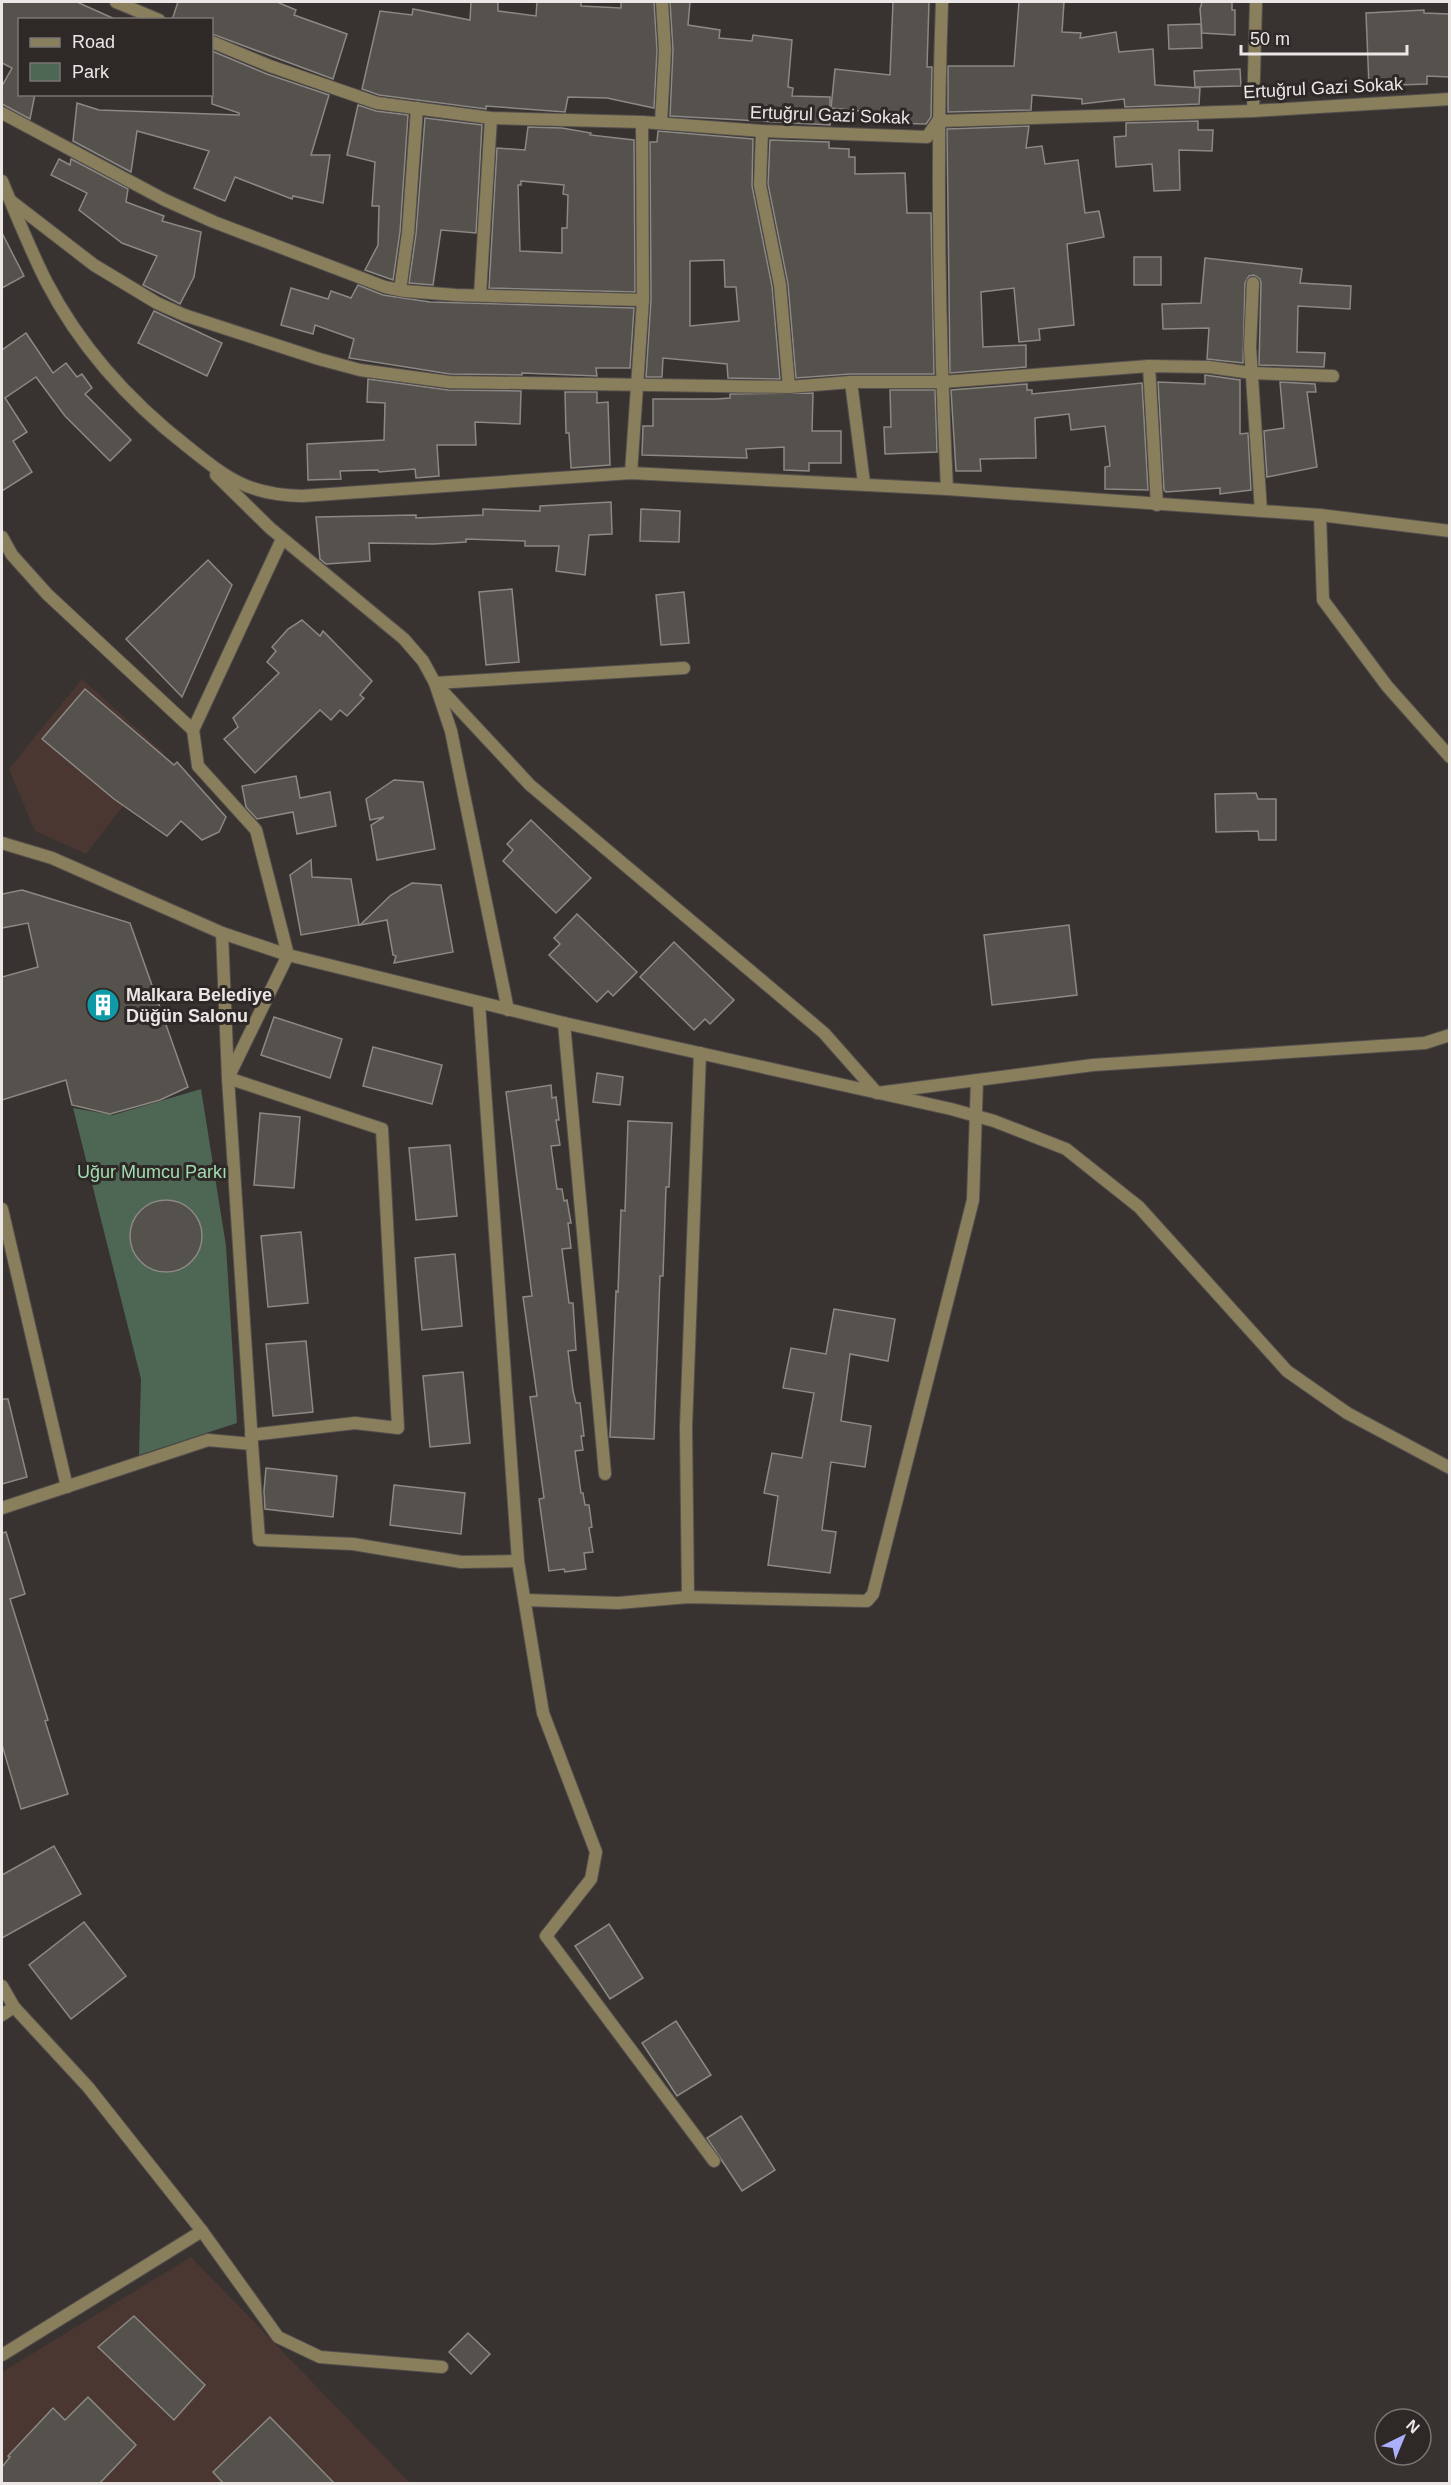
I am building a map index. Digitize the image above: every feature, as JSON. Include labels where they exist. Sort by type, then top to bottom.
[{"type":"street","points":[[116,2],[154,18]]},
{"type":"street","points":[[661,123],[665,50],[662,2]]},
{"type":"street","points":[[942,2],[938,120],[942,382],[947,489]]},
{"type":"street","points":[[1253,111],[1256,2]]},
{"type":"street","name":"Ertuğrul Gazi Sokak","points":[[213,42],[270,66],[377,103],[491,118],[642,122],[762,131],[927,137],[938,120],[1253,111],[1449,99]]},
{"type":"street","points":[[400,290],[408,233],[417,108]]},
{"type":"street","points":[[2,113],[165,200],[385,287],[480,295],[643,300]]},
{"type":"street","points":[[480,295],[491,118]]},
{"type":"street","points":[[631,473],[643,300],[642,122]]},
{"type":"street","points":[[762,131],[760,185],[780,285],[789,387]]},
{"type":"street","points":[[2,181],[47,282],[88,347],[118,385],[154,421],[216,470],[250,489],[273,495],[302,496],[631,473],[864,483],[1320,515],[1449,531]]},
{"type":"street","points":[[10,201],[94,265],[157,303],[184,315],[360,370],[406,374],[449,382],[789,387],[851,382],[942,382],[1149,366],[1209,367],[1252,373],[1333,376]]},
{"type":"street","points":[[1253,283],[1250,347],[1261,511]]},
{"type":"street","points":[[1149,366],[1156,505]]},
{"type":"street","points":[[851,382],[864,483]]},
{"type":"street","points":[[187,447],[282,539],[404,639],[423,661],[435,683],[451,731],[508,1010]]},
{"type":"street","points":[[1320,515],[1323,600],[1388,686],[1449,757]]},
{"type":"street","points":[[2,537],[12,555],[47,594],[193,730]]},
{"type":"street","points":[[228,1078],[288,955],[256,830],[198,766],[193,730],[282,539]]},
{"type":"street","points":[[435,683],[684,668]]},
{"type":"street","points":[[435,683],[531,785],[824,1033],[877,1093]]},
{"type":"street","points":[[2,843],[52,858],[222,933],[288,955],[508,1010],[974,1116],[1066,1149],[1138,1207],[1287,1371],[1347,1413],[1449,1468]]},
{"type":"street","points":[[222,933],[228,1078],[259,1540],[352,1544],[461,1562],[518,1561]]},
{"type":"street","points":[[479,1003],[518,1561],[543,1713],[596,1852],[591,1879],[546,1936],[714,2161]]},
{"type":"street","points":[[564,1023],[605,1474]]},
{"type":"street","points":[[877,1093],[1094,1065],[1425,1043],[1449,1035]]},
{"type":"street","points":[[688,1597],[686,1427],[700,1053]]},
{"type":"street","points":[[2,1508],[208,1440],[252,1439],[355,1423],[398,1428],[382,1129],[228,1078]]},
{"type":"street","points":[[525,1600],[618,1603],[688,1597],[867,1600],[873,1594],[973,1200],[977,1080]]},
{"type":"street","points":[[2,1209],[67,1487]]},
{"type":"street","points":[[2,1986],[14,2007],[88,2087],[202,2231],[278,2337],[320,2357],[442,2367]]},
{"type":"street","points":[[2,2015],[14,2007]]},
{"type":"street","points":[[2,2355],[202,2231]]},
{"type":"shaded area","points":[[82,679],[164,753],[86,854],[35,831],[9,769]]},
{"type":"shaded area","points":[[191,2257],[410,2483],[2,2484],[2,2372]]},
{"type":"green space","name":"Uğur Mumcu Parkı","points":[[201,1089],[226,1246],[237,1423],[139,1455],[141,1379],[73,1108],[113,1115]]},
{"type":"building","points":[[2,2],[77,2],[113,18],[18,18],[18,96],[35,96],[30,119],[2,104],[2,86],[12,68],[2,63]]},
{"type":"building","points":[[178,2],[277,2],[296,10],[294,15],[347,34],[333,79],[213,34],[213,18],[173,18]]},
{"type":"building","points":[[471,2],[498,2],[498,11],[536,16],[537,2],[581,2],[581,6],[621,8],[621,2],[654,2],[657,50],[654,108],[607,98],[568,97],[565,112],[486,106],[486,109],[379,95],[362,89],[380,11],[412,15],[413,9],[470,20]]},
{"type":"building","points":[[670,2],[690,2],[688,25],[720,30],[719,38],[752,41],[753,35],[792,40],[788,87],[793,88],[792,96],[830,97],[830,125],[670,116],[673,50]]},
{"type":"building","points":[[893,2],[929,2],[927,67],[932,67],[931,117],[926,124],[888,123],[889,114],[831,108],[835,69],[890,75]]},
{"type":"building","points":[[1019,2],[1064,2],[1062,32],[1081,33],[1080,38],[1116,32],[1119,52],[1153,49],[1155,85],[1200,88],[1199,104],[1125,107],[1124,99],[1082,104],[1082,99],[1032,95],[1031,110],[948,112],[948,66],[1014,66]]},
{"type":"building","points":[[1202,2],[1232,2],[1232,10],[1235,10],[1235,35],[1202,33],[1200,9]]},
{"type":"building","points":[[1424,10],[1424,13],[1449,14],[1449,77],[1427,76],[1427,84],[1369,86],[1366,13]]},
{"type":"building","points":[[1201,24],[1202,48],[1169,49],[1168,25]]},
{"type":"building","points":[[213,51],[267,74],[329,95],[311,155],[330,155],[323,203],[293,196],[292,199],[235,177],[225,201],[194,188],[209,151],[137,131],[131,172],[73,141],[77,103],[99,110],[239,115],[239,113],[212,104]]},
{"type":"building","points":[[1240,69],[1241,86],[1195,87],[1194,71]]},
{"type":"building","points":[[358,105],[376,111],[408,115],[400,232],[393,280],[365,270],[378,245],[379,206],[372,206],[375,162],[347,155]]},
{"type":"building","points":[[425,118],[482,125],[476,233],[441,230],[433,285],[409,283],[416,234]]},
{"type":"building","points":[[1198,121],[1198,130],[1213,130],[1212,151],[1179,150],[1180,190],[1154,191],[1152,164],[1116,167],[1114,137],[1126,136],[1126,123]]},
{"type":"building","points":[[1029,126],[1026,148],[1042,146],[1045,164],[1078,160],[1085,213],[1099,211],[1104,237],[1067,244],[1074,325],[1039,329],[1040,340],[1019,342],[1014,288],[981,292],[983,347],[1026,345],[1026,367],[950,373],[947,129]]},
{"type":"building","points":[[528,127],[562,128],[591,133],[590,135],[634,140],[635,292],[489,288],[497,148],[525,150]],"holes":[[[521,181],[564,185],[563,194],[568,195],[567,228],[562,228],[562,253],[520,251],[518,185],[521,185]]]},
{"type":"building","points":[[658,131],[753,139],[752,186],[772,286],[780,379],[728,378],[727,364],[663,358],[662,377],[646,377],[651,300],[650,142],[657,142]],"holes":[[[724,260],[725,287],[736,287],[739,321],[690,326],[690,261]]]},
{"type":"building","points":[[770,140],[829,142],[829,148],[849,149],[849,157],[855,157],[855,174],[905,173],[907,213],[931,213],[934,374],[850,374],[796,378],[788,284],[768,184]]},
{"type":"building","points":[[59,159],[70,165],[71,159],[128,189],[126,202],[164,216],[162,221],[201,232],[194,277],[180,304],[143,285],[157,256],[122,243],[79,210],[87,193],[51,175]]},
{"type":"building","points":[[2,233],[24,276],[2,288]]},
{"type":"building","points":[[1134,257],[1161,257],[1161,285],[1134,285]]},
{"type":"building","points":[[1205,258],[1302,269],[1300,283],[1351,286],[1350,309],[1298,306],[1297,352],[1325,353],[1324,367],[1259,365],[1261,283],[1260,279],[1254,275],[1249,276],[1245,283],[1243,363],[1207,359],[1209,328],[1163,329],[1162,304],[1201,303]]},
{"type":"building","points":[[358,285],[383,295],[430,302],[634,308],[630,368],[596,368],[597,376],[522,373],[522,375],[450,374],[349,358],[354,339],[315,325],[313,334],[281,325],[291,288],[328,299],[331,291],[351,298]]},
{"type":"building","points":[[154,311],[222,343],[207,376],[138,343]]},
{"type":"building","points":[[26,333],[53,373],[66,363],[77,377],[82,374],[92,388],[85,394],[131,440],[110,461],[65,416],[36,377],[5,398],[27,432],[13,441],[32,472],[2,491],[2,350]]},
{"type":"building","points":[[1205,375],[1240,380],[1240,434],[1248,433],[1251,490],[1220,494],[1220,488],[1166,492],[1164,490],[1158,382],[1205,384]]},
{"type":"building","points":[[368,379],[448,390],[521,391],[520,424],[475,422],[476,445],[437,445],[439,476],[416,478],[415,469],[379,472],[378,470],[340,471],[341,479],[308,480],[307,444],[384,440],[385,403],[367,402]]},
{"type":"building","points":[[1280,382],[1315,384],[1316,392],[1307,392],[1317,467],[1267,477],[1264,431],[1284,428]]},
{"type":"building","points":[[1142,383],[1148,490],[1105,489],[1105,467],[1110,466],[1105,426],[1071,430],[1069,414],[1035,418],[1036,458],[980,459],[981,471],[956,471],[951,390],[1027,384],[1027,390],[1032,390],[1032,394]]},
{"type":"building","points":[[890,390],[935,390],[937,452],[885,454],[884,427],[891,427]]},
{"type":"building","points":[[565,392],[597,392],[597,403],[608,402],[610,465],[571,468],[569,433],[566,433]]},
{"type":"building","points":[[813,393],[812,431],[841,431],[841,463],[809,463],[809,471],[784,470],[784,447],[746,449],[747,458],[642,455],[643,426],[653,426],[653,399],[716,399],[730,398],[730,394]]},
{"type":"building","points":[[611,502],[612,534],[589,535],[585,575],[556,571],[559,546],[525,546],[525,541],[466,539],[466,542],[434,544],[369,543],[370,561],[326,564],[320,559],[316,517],[416,515],[416,518],[483,515],[483,509],[540,511],[540,506]]},
{"type":"building","points":[[641,509],[680,511],[679,542],[640,541]]},
{"type":"building","points":[[208,560],[232,585],[182,697],[126,639]]},
{"type":"building","points":[[512,589],[519,662],[486,665],[479,592]]},
{"type":"building","points":[[684,592],[689,643],[661,645],[656,595]]},
{"type":"building","points":[[302,620],[320,636],[323,631],[372,681],[360,695],[364,698],[347,716],[340,710],[331,720],[320,710],[255,773],[224,739],[238,727],[233,718],[279,673],[267,662],[276,651],[272,647],[288,629]]},
{"type":"building","points":[[85,689],[174,765],[177,762],[226,817],[219,832],[202,840],[181,821],[167,836],[114,799],[42,739]]},
{"type":"building","points":[[296,776],[300,798],[330,792],[336,826],[297,834],[293,812],[257,819],[246,807],[242,786]]},
{"type":"building","points":[[394,780],[423,782],[435,849],[377,860],[371,825],[384,817],[370,820],[366,799]]},
{"type":"building","points":[[1256,793],[1258,799],[1276,799],[1276,840],[1259,840],[1258,831],[1216,832],[1215,794]]},
{"type":"building","points":[[531,820],[591,878],[556,913],[503,861],[513,850],[507,844]]},
{"type":"building","points":[[311,860],[312,877],[351,879],[359,925],[301,935],[290,875]]},
{"type":"building","points":[[412,883],[441,885],[453,952],[394,963],[396,956],[393,955],[387,920],[360,925],[391,895]]},
{"type":"building","name":"Malkara Belediye Düğün Salonu","points":[[22,890],[130,923],[188,1087],[160,1100],[110,1114],[72,1105],[66,1080],[2,1100],[2,977],[38,967],[28,923],[2,928],[2,894]]},
{"type":"building","points":[[577,914],[637,972],[613,996],[608,991],[597,1002],[549,955],[560,944],[554,938]]},
{"type":"building","points":[[1069,925],[1077,995],[992,1005],[984,935]]},
{"type":"building","points":[[674,942],[734,1000],[710,1024],[705,1019],[694,1030],[640,977]]},
{"type":"building","points":[[274,1017],[342,1039],[330,1078],[261,1055]]},
{"type":"building","points":[[373,1047],[442,1065],[432,1104],[363,1086]]},
{"type":"building","points":[[597,1073],[623,1077],[620,1105],[593,1102]]},
{"type":"building","points":[[551,1085],[552,1098],[556,1097],[559,1120],[556,1120],[560,1145],[551,1146],[557,1189],[562,1189],[564,1201],[567,1200],[571,1223],[568,1223],[571,1248],[562,1249],[569,1303],[573,1303],[576,1350],[568,1351],[573,1391],[576,1403],[580,1403],[584,1436],[581,1436],[583,1450],[575,1451],[581,1493],[583,1493],[585,1505],[589,1505],[592,1527],[589,1528],[593,1552],[584,1553],[586,1569],[565,1572],[564,1569],[549,1571],[539,1499],[544,1498],[530,1397],[537,1396],[523,1297],[532,1296],[506,1092]]},
{"type":"building","points":[[260,1113],[300,1117],[294,1188],[254,1185]]},
{"type":"building","points":[[628,1121],[672,1123],[669,1187],[666,1187],[663,1276],[660,1276],[654,1439],[610,1437],[616,1291],[618,1292],[621,1210],[625,1211]]},
{"type":"building","points":[[450,1145],[457,1216],[416,1220],[409,1148]]},
{"type":"building","points":[[166,1200],[180,1203],[192,1210],[199,1222],[202,1236],[199,1250],[192,1262],[180,1269],[166,1272],[152,1269],[140,1262],[133,1250],[130,1236],[133,1222],[140,1210],[152,1203]]},
{"type":"building","points":[[301,1232],[308,1303],[268,1307],[261,1236]]},
{"type":"building","points":[[455,1254],[462,1326],[422,1330],[415,1258]]},
{"type":"building","points":[[834,1309],[895,1319],[888,1361],[850,1354],[841,1421],[871,1426],[865,1467],[831,1462],[822,1530],[836,1532],[830,1573],[768,1565],[778,1496],[764,1493],[772,1453],[802,1458],[814,1393],[783,1388],[791,1348],[826,1354]]},
{"type":"building","points":[[306,1341],[313,1412],[273,1416],[266,1344]]},
{"type":"building","points":[[463,1372],[470,1443],[430,1447],[423,1376]]},
{"type":"building","points":[[2,1399],[8,1399],[27,1477],[2,1484]]},
{"type":"building","points":[[266,1468],[337,1476],[333,1517],[265,1509]]},
{"type":"building","points":[[394,1485],[465,1493],[461,1534],[390,1525]]},
{"type":"building","points":[[6,1532],[25,1594],[10,1599],[48,1720],[45,1721],[68,1794],[21,1809],[2,1745],[2,1533]]},
{"type":"building","points":[[54,1846],[81,1894],[2,1938],[2,1875]]},
{"type":"building","points":[[84,1922],[126,1976],[71,2019],[29,1965]]},
{"type":"building","points":[[609,1924],[643,1978],[610,1999],[575,1946]]},
{"type":"building","points":[[676,2021],[711,2075],[677,2096],[642,2043]]},
{"type":"building","points":[[741,2116],[775,2170],[742,2191],[707,2138]]},
{"type":"building","points":[[134,2316],[205,2385],[174,2420],[98,2347]]},
{"type":"building","points":[[468,2333],[490,2354],[471,2374],[449,2352]]},
{"type":"building","points":[[88,2397],[136,2445],[99,2484],[2,2484],[2,2467],[10,2457],[8,2456],[53,2408],[65,2420]]},
{"type":"building","points":[[270,2417],[335,2484],[224,2484],[213,2472]]},
{"type":"place","name":"Malkara Belediye Düğün Salonu","points":[[103,1005]]}]
